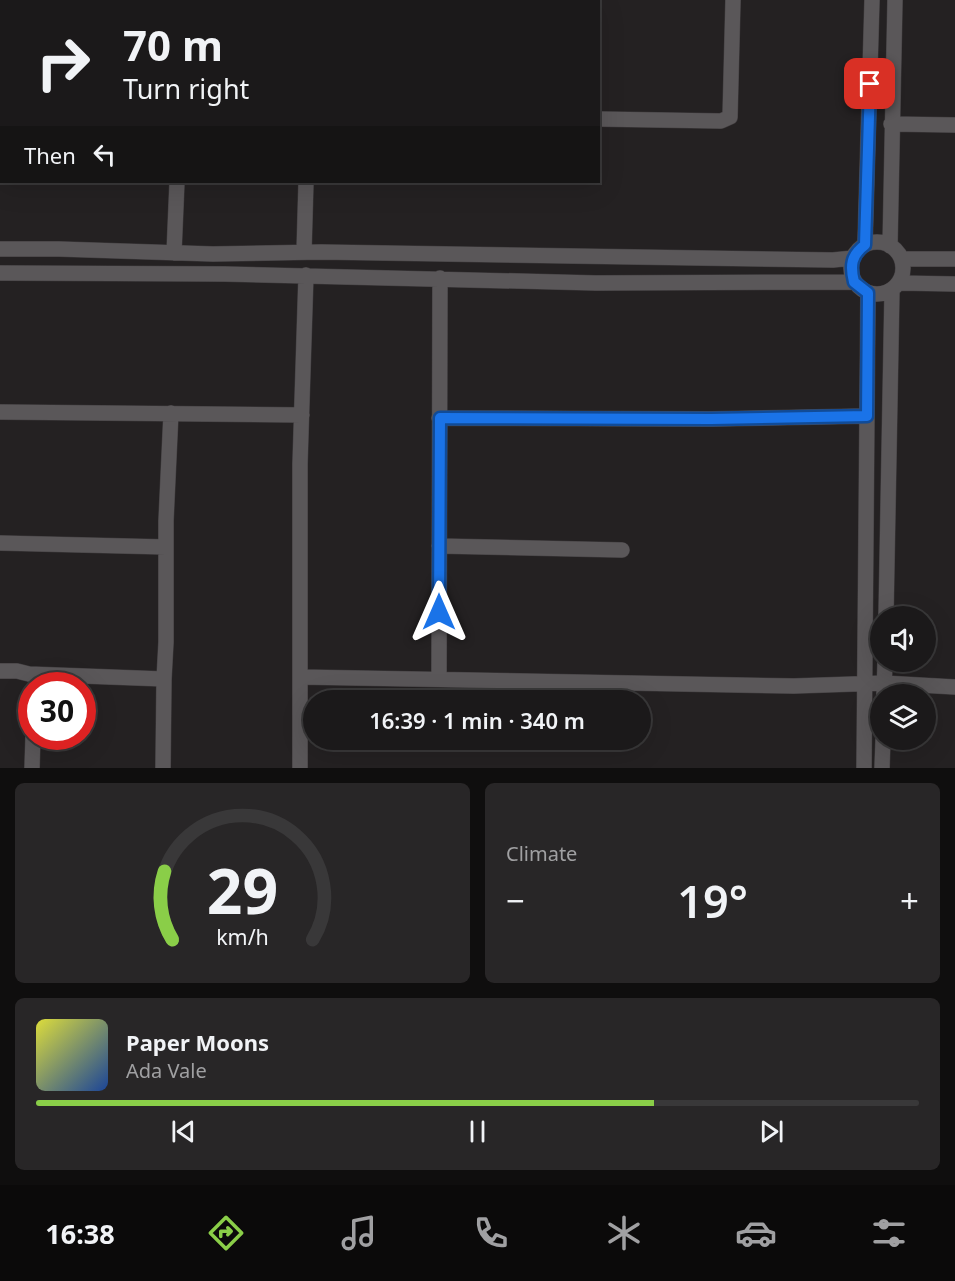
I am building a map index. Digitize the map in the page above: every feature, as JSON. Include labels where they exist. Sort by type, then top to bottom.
[{"type":"street","points":[[600,119],[721,121],[730,117],[733,0]]},
{"type":"street","points":[[865,245],[872,0]]},
{"type":"street","points":[[890,246],[895,0]]},
{"type":"street","points":[[891,124],[955,125]]},
{"type":"street","points":[[174,253],[177,183]]},
{"type":"street","points":[[304,252],[306,183]]},
{"type":"street","points":[[854,282],[851,266],[853,258],[865,245],[873,242],[890,246],[902,259],[903,267],[896,286],[886,606]]},
{"type":"street","points":[[0,249],[833,260],[853,258]]},
{"type":"street","points":[[902,259],[955,259]]},
{"type":"street","points":[[0,273],[306,275],[596,283],[854,282],[868,293],[876,294],[896,286],[955,284]]},
{"type":"street","points":[[300,768],[302,415],[306,275]]},
{"type":"street","points":[[439,678],[440,278]]},
{"type":"street","points":[[864,768],[868,293]]},
{"type":"street","points":[[0,412],[302,415]]},
{"type":"street","points":[[163,768],[166,547],[171,413]]},
{"type":"street","points":[[440,418],[711,419],[867,416]]},
{"type":"street","points":[[0,543],[166,547]]},
{"type":"street","points":[[439,546],[622,550]]},
{"type":"street","points":[[0,671],[19,672]]},
{"type":"street","points":[[300,677],[870,686]]},
{"type":"street","points":[[96,680],[164,679]]},
{"type":"street","points":[[936,688],[955,687]]},
{"type":"street","points":[[32,768],[33,750]]},
{"type":"street","points":[[882,768],[883,750]]},
{"type":"route","points":[[439,612],[440,418],[711,419],[867,416],[868,293],[854,282],[851,266],[858,250],[865,245],[870,84]]}]
